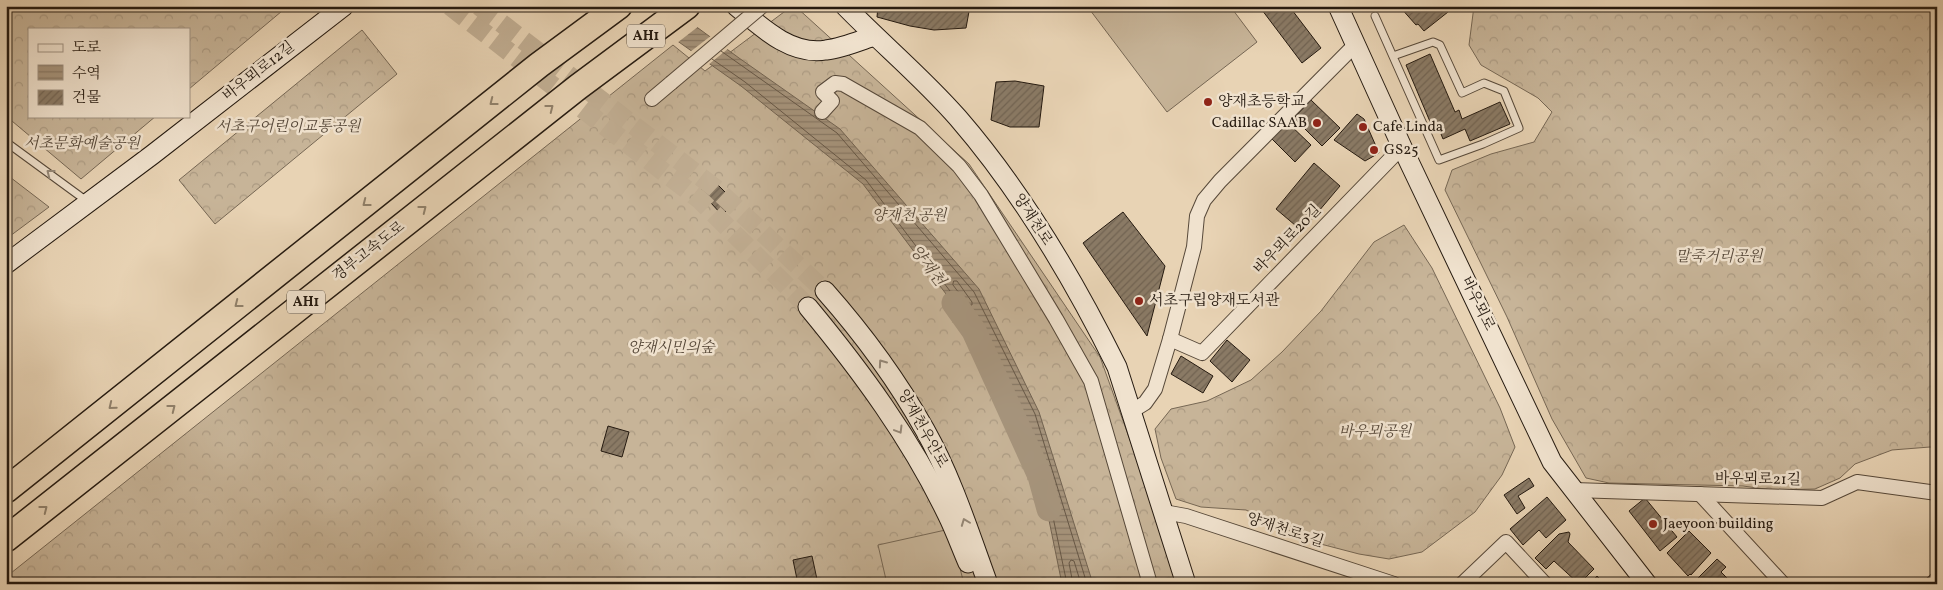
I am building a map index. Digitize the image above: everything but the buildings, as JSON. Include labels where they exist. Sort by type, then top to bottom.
[{"type":"highway","name":"AH1","points":[[6,490],[539,65],[619,6]]},
{"type":"highway","name":"경부고속도로","points":[[6,539],[570,93],[687,6]]},
{"type":"street","name":"바우뫼로12길","points":[[6,264],[344,6]]},
{"type":"street","points":[[736,6],[775,37],[788,44],[807,50],[827,50],[874,36]]},
{"type":"street","points":[[652,99],[762,6]]},
{"type":"street","name":"양재천로","points":[[845,6],[874,36],[931,88],[958,118],[980,144],[1037,223],[1104,340],[1117,367],[1186,584]]},
{"type":"street","name":"바우뫼로","points":[[1338,6],[1402,147],[1552,462],[1648,584]]},
{"type":"street","points":[[1132,411],[1145,403],[1155,389],[1194,247],[1197,216],[1204,200],[1220,181],[1356,45]]},
{"type":"street","points":[[822,112],[832,101],[823,92],[835,83],[843,84],[920,128],[959,166],[981,195],[1091,381],[1150,584]]},
{"type":"street","name":"바우뫼로20길","points":[[1170,339],[1202,353],[1402,147]]},
{"type":"street","name":"양재천우안로","points":[[826,291],[870,346],[903,393],[925,430],[946,474],[988,584]]},
{"type":"street","name":"양재천우안로","points":[[808,307],[846,353],[879,398],[920,464],[948,514],[977,584]]},
{"type":"street","name":"바우뫼로21길","points":[[1574,490],[1822,498],[1857,482],[1937,493]]},
{"type":"street","points":[[1700,494],[1783,584]]},
{"type":"street","name":"양재천로3길","points":[[1164,512],[1186,516],[1394,584]]},
{"type":"street","points":[[1462,584],[1506,542],[1545,584]]},
{"type":"street","points":[[1932,584],[1937,579]]},
{"type":"lane","points":[[1375,16],[1439,160],[1484,144],[1519,128],[1504,91],[1484,83],[1462,93],[1440,45],[1433,42],[1393,56]]},
{"type":"lane","points":[[6,142],[88,202]]},
{"type":"green space","name":"서초문화예술공원","points":[[6,6],[288,6],[190,88],[190,28],[28,28],[28,118],[154,118],[81,179],[6,116]]},
{"type":"green space","name":"양재시민의숲","points":[[792,6],[795,6],[969,164],[1100,357],[1182,584],[6,584],[6,577],[673,45],[705,71]]},
{"type":"green space","points":[[1087,6],[1230,6],[1257,42],[1167,112]]},
{"type":"green space","name":"말죽거리공원","points":[[1474,6],[1937,6],[1937,448],[1892,450],[1855,464],[1840,478],[1815,489],[1772,490],[1743,486],[1609,483],[1586,478],[1552,419],[1507,317],[1445,190],[1452,170],[1491,154],[1534,142],[1552,112],[1538,98],[1481,65],[1469,45]]},
{"type":"green space","name":"서초구어린이교통공원","points":[[362,30],[397,74],[215,224],[179,180]]},
{"type":"green space","points":[[6,174],[49,207],[6,239]]},
{"type":"green space","name":"바우뫼공원","points":[[1404,225],[1432,268],[1500,408],[1515,447],[1502,475],[1475,512],[1422,552],[1389,559],[1359,554],[1313,542],[1246,510],[1201,507],[1176,499],[1161,458],[1155,429],[1171,409],[1207,401],[1251,380],[1282,352],[1321,311],[1374,242]]},
{"type":"green space","points":[[950,529],[964,584],[887,584],[878,545]]},
{"type":"water","points":[[628,6],[668,6],[840,129],[979,289],[1039,412],[1093,584],[1062,584],[1040,476],[974,331],[863,184],[741,86]]},
{"type":"pier","points":[[625,6],[672,6],[699,26],[677,43]]},
{"type":"pier","points":[[712,35],[729,48],[708,65],[690,52]]},
{"type":"waterway","name":"양재천","points":[[954,303],[974,331],[1040,476],[1049,509]]},
{"type":"tunnel","points":[[450,6],[700,200],[808,307]]},
{"type":"tunnel","points":[[479,6],[715,188],[825,291]]},
{"type":"place","name":"양재초등학교","points":[[1208,102]]},
{"type":"place","name":"Cadillac SAAB","points":[[1317,123]]},
{"type":"place","name":"Cafe Linda","points":[[1363,127]]},
{"type":"place","name":"GS25","points":[[1374,150]]},
{"type":"place","name":"서초구립양재도서관","points":[[1139,301]]},
{"type":"place","name":"Jaeyoon building","points":[[1653,524]]},
{"type":"park label","name":"양재천 공원","points":[[909,216]]}]
